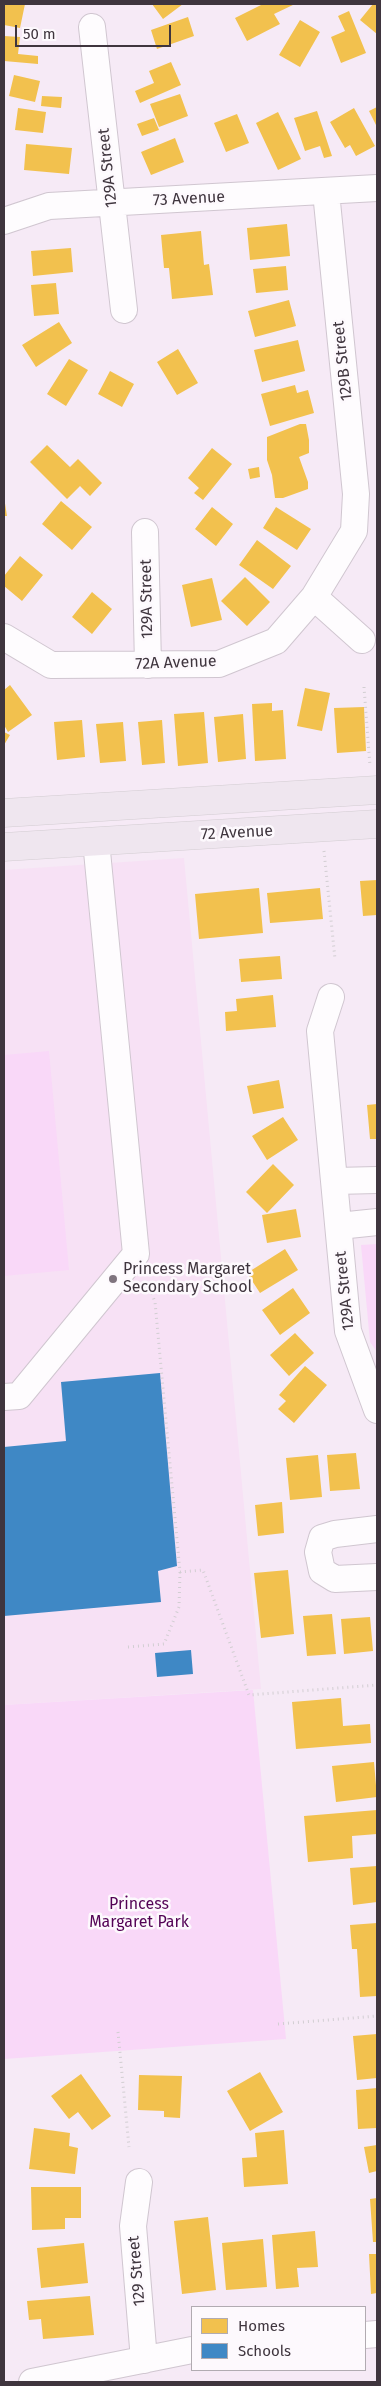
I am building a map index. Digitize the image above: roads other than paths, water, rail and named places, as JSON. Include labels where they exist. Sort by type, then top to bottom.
[{"type":"main road","name":"72 Avenue","points":[[4,813],[154,804],[374,781]]},
{"type":"main road","points":[[96,841],[114,825],[135,819],[154,804]]},
{"type":"main road","name":"72 Avenue","points":[[4,847],[377,824]]},
{"type":"street","name":"129A Street","points":[[92,27],[124,310]]},
{"type":"street","name":"73 Avenue","points":[[4,221],[49,206],[377,188]]},
{"type":"street","name":"129B Street","points":[[326,192],[356,494],[354,531]]},
{"type":"street","name":"72A Avenue","points":[[4,637],[51,665],[219,664],[276,641],[314,598],[354,531]]},
{"type":"street","name":"129A Street","points":[[145,532],[148,665]]},
{"type":"street","points":[[314,598],[362,640]]},
{"type":"street","points":[[4,1397],[19,1396],[136,1254],[96,841]]},
{"type":"street","name":"129A Street","points":[[331,997],[320,1031],[348,1331],[377,1410]]},
{"type":"street","points":[[335,1182],[377,1180]]},
{"type":"street","points":[[339,1226],[377,1222]]},
{"type":"street","points":[[377,1529],[335,1534],[322,1538],[318,1552],[322,1571],[335,1579],[377,1577]]},
{"type":"street","name":"129 Street","points":[[139,2182],[133,2226],[144,2360]]},
{"type":"street","points":[[32,2382],[191,2350]]},
{"type":"place","name":"Princess Margaret Secondary School","points":[[113,1279]]},
{"type":"park label","name":"Princess Margaret Park","points":[[139,1914]]}]
